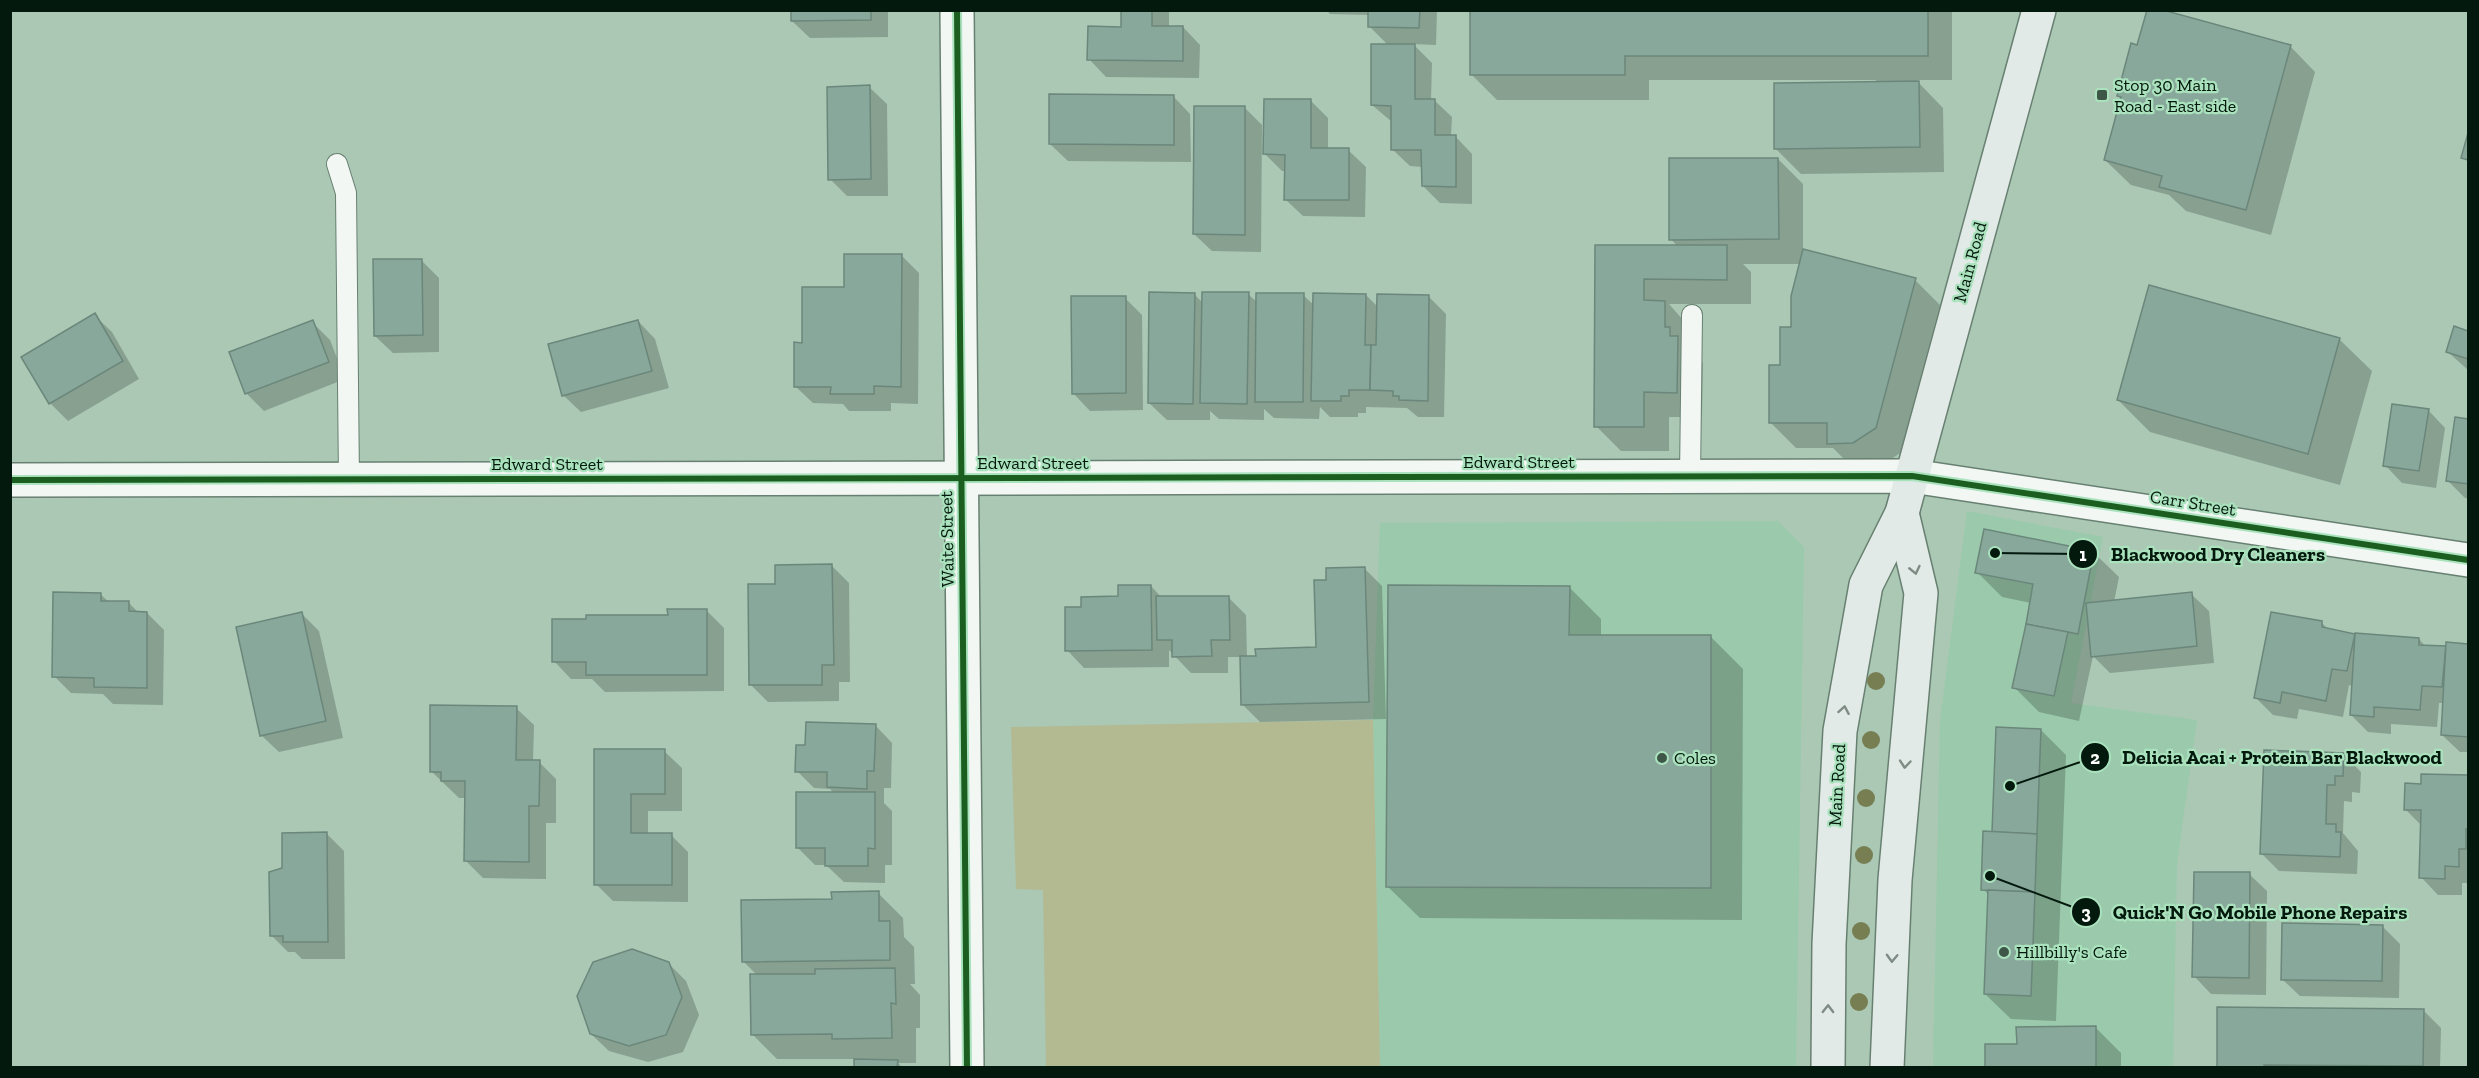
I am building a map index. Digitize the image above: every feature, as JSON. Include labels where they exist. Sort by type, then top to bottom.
[{"type":"main road","name":"Main Road","points":[[1828,1068],[1829,944],[1840,731],[1866,585],[1902,513],[2039,10]]},
{"type":"main road","name":"Main Road","points":[[1887,1068],[1895,880],[1921,593],[1902,513]]},
{"type":"street","name":"Waite Street","points":[[957,10],[967,1068]]},
{"type":"street","name":"Edward Street","points":[[10,480],[1912,476]]},
{"type":"street","name":"Carr Street","points":[[1912,476],[2469,560]]},
{"type":"lane","points":[[337,165],[346,193],[349,480]]},
{"type":"lane","points":[[1690,477],[1692,315]]},
{"type":"shaded area","points":[[1967,511],[2103,537],[2071,703],[2197,720],[2177,863],[2173,1067],[1933,1068],[1940,721]]},
{"type":"shaded area","points":[[1778,521],[1804,547],[1796,1067],[1380,1068],[1373,720],[1380,523]]},
{"type":"shaded area","points":[[1373,720],[1380,1067],[1046,1067],[1043,890],[1016,889],[1011,727]]},
{"type":"building","points":[[791,10],[871,10],[871,20],[791,21]]},
{"type":"building","points":[[1121,10],[1152,10],[1152,26],[1183,26],[1183,61],[1087,60],[1088,26],[1121,27]]},
{"type":"building","points":[[1368,10],[1420,10],[1419,28],[1368,27]]},
{"type":"building","points":[[1470,10],[1928,10],[1928,56],[1625,56],[1625,75],[1470,75]]},
{"type":"building","points":[[2147,10],[2163,10],[2291,45],[2246,210],[2159,187],[2162,176],[2104,160],[2121,97],[2117,96],[2131,43],[2137,45]]},
{"type":"building","points":[[1371,44],[1415,44],[1415,99],[1435,99],[1435,135],[1456,135],[1456,187],[1422,186],[1421,150],[1391,150],[1391,106],[1371,105]]},
{"type":"building","points":[[1919,81],[1920,147],[1774,149],[1774,83]]},
{"type":"building","points":[[870,85],[871,179],[828,180],[827,87]]},
{"type":"building","points":[[1049,94],[1174,95],[1174,145],[1049,144]]},
{"type":"building","points":[[1264,99],[1311,99],[1311,148],[1349,148],[1349,200],[1284,200],[1285,155],[1263,154]]},
{"type":"building","points":[[1194,106],[1245,106],[1245,235],[1193,234]]},
{"type":"building","points":[[2468,133],[2468,160],[2461,158]]},
{"type":"building","points":[[1669,158],[1778,158],[1779,239],[1669,240]]},
{"type":"building","points":[[1595,245],[1727,245],[1727,280],[1644,279],[1644,300],[1665,301],[1665,327],[1670,327],[1670,336],[1678,336],[1677,393],[1644,392],[1644,427],[1594,427]]},
{"type":"building","points":[[1803,249],[1916,278],[1876,428],[1853,443],[1827,444],[1827,423],[1769,423],[1769,365],[1780,365],[1780,327],[1791,327],[1791,296]]},
{"type":"building","points":[[844,254],[902,254],[901,387],[874,386],[874,394],[830,394],[831,387],[794,387],[794,342],[802,343],[802,287],[844,287]]},
{"type":"building","points":[[373,259],[422,259],[423,335],[374,336]]},
{"type":"building","points":[[2149,285],[2340,338],[2308,454],[2117,400]]},
{"type":"building","points":[[1149,292],[1195,293],[1193,404],[1148,403]]},
{"type":"building","points":[[1202,292],[1249,292],[1247,404],[1200,403]]},
{"type":"building","points":[[1256,293],[1304,293],[1303,402],[1255,402]]},
{"type":"building","points":[[1313,293],[1366,294],[1365,345],[1371,345],[1370,390],[1349,390],[1349,396],[1341,396],[1341,401],[1311,401]]},
{"type":"building","points":[[1377,294],[1429,295],[1428,401],[1399,400],[1399,396],[1393,396],[1393,391],[1370,390],[1371,345],[1376,345]]},
{"type":"building","points":[[1071,296],[1126,296],[1126,393],[1072,394]]},
{"type":"building","points":[[95,313],[123,361],[49,404],[21,357]]},
{"type":"building","points":[[313,320],[329,362],[245,394],[229,352]]},
{"type":"building","points":[[638,320],[652,371],[562,396],[548,344]]},
{"type":"building","points":[[2454,326],[2468,331],[2468,359],[2446,352]]},
{"type":"building","points":[[2392,404],[2429,409],[2419,471],[2383,466]]},
{"type":"building","points":[[2455,417],[2468,419],[2468,484],[2446,481]]},
{"type":"building","points":[[1984,529],[2094,551],[2078,634],[2026,624],[2033,584],[1975,573]]},
{"type":"building","points":[[832,564],[834,665],[822,665],[822,685],[749,685],[748,584],[775,584],[775,565]]},
{"type":"building","points":[[1365,567],[1369,702],[1241,705],[1240,656],[1256,656],[1255,649],[1316,647],[1314,580],[1326,580],[1326,568]]},
{"type":"building","points":[[1118,585],[1151,585],[1152,650],[1065,651],[1065,607],[1081,607],[1081,597],[1118,596]]},
{"type":"building","points":[[1388,585],[1570,586],[1569,635],[1711,635],[1711,888],[1386,887]]},
{"type":"building","points":[[53,592],[101,593],[101,601],[129,601],[129,611],[147,612],[147,688],[94,687],[94,678],[52,677]]},
{"type":"building","points":[[2192,592],[2197,646],[2091,657],[2086,603]]},
{"type":"building","points":[[1156,596],[1229,596],[1230,640],[1211,640],[1212,656],[1172,657],[1172,640],[1157,640]]},
{"type":"building","points":[[667,609],[707,609],[707,675],[586,675],[586,662],[552,662],[552,619],[586,619],[586,615],[668,615]]},
{"type":"building","points":[[302,612],[326,721],[260,736],[236,627]]},
{"type":"building","points":[[2271,612],[2322,621],[2322,627],[2355,634],[2347,671],[2332,669],[2326,701],[2282,692],[2280,703],[2254,698]]},
{"type":"building","points":[[2026,624],[2068,632],[2054,696],[2012,688]]},
{"type":"building","points":[[2355,633],[2419,638],[2419,645],[2446,646],[2442,687],[2422,686],[2420,710],[2374,707],[2374,717],[2350,715]]},
{"type":"building","points":[[2446,642],[2468,644],[2468,737],[2441,735]]},
{"type":"building","points":[[430,705],[517,706],[516,760],[540,760],[539,806],[529,806],[529,862],[464,861],[465,781],[441,781],[441,772],[430,772]]},
{"type":"building","points":[[806,722],[876,724],[874,771],[867,771],[867,789],[827,787],[827,772],[795,772],[796,745],[805,745]]},
{"type":"building","points":[[1996,727],[2041,729],[2037,834],[1992,832]]},
{"type":"building","points":[[594,749],[665,749],[665,794],[631,794],[631,833],[672,833],[672,885],[594,885]]},
{"type":"building","points":[[2264,750],[2344,753],[2343,776],[2335,776],[2335,785],[2327,785],[2326,824],[2336,824],[2336,832],[2341,832],[2340,857],[2260,854]]},
{"type":"building","points":[[2421,774],[2468,775],[2466,849],[2459,849],[2459,867],[2445,866],[2445,879],[2419,878],[2421,810],[2404,810],[2405,783],[2421,784]]},
{"type":"building","points":[[796,792],[875,792],[875,849],[868,848],[868,866],[825,866],[825,848],[796,848]]},
{"type":"building","points":[[1983,831],[2037,834],[2035,892],[1981,890]]},
{"type":"building","points":[[327,832],[328,942],[283,942],[283,936],[270,936],[269,872],[282,868],[282,833]]},
{"type":"building","points":[[2194,872],[2250,872],[2249,978],[2192,977]]},
{"type":"building","points":[[1988,890],[2035,892],[2031,996],[1984,994]]},
{"type":"building","points":[[879,891],[879,921],[890,921],[890,960],[742,962],[741,900],[832,899],[831,892]]},
{"type":"building","points":[[2282,923],[2383,925],[2382,981],[2281,980]]},
{"type":"building","points":[[632,949],[669,962],[682,997],[666,1035],[629,1046],[590,1034],[577,996],[593,962]]},
{"type":"building","points":[[895,968],[896,1004],[891,1003],[892,1038],[832,1039],[832,1034],[751,1035],[750,974],[815,974],[815,969]]},
{"type":"building","points":[[2217,1007],[2424,1009],[2423,1066],[2264,1065],[2264,1068],[2217,1068]]},
{"type":"building","points":[[2096,1026],[2096,1068],[1985,1068],[1985,1044],[2017,1044],[2016,1027]]},
{"type":"building","points":[[854,1059],[898,1060],[897,1068],[854,1068]]},
{"type":"cycle path","points":[[957,10],[967,1068]]},
{"type":"cycle path","points":[[10,480],[1912,476],[2468,560]]},
{"type":"place","name":"Stop 30 Main Road - East side","points":[[2102,95]]},
{"type":"place","name":"Blackwood Dry Cleaners","points":[[1995,553]]},
{"type":"place","name":"Coles","points":[[1662,758]]},
{"type":"place","name":"Delicia Acai + Protein Bar Blackwood","points":[[2010,786]]},
{"type":"place","name":"Quick'N Go Mobile Phone Repairs","points":[[1990,876]]},
{"type":"place","name":"Hillbilly's Cafe","points":[[2004,952]]}]
